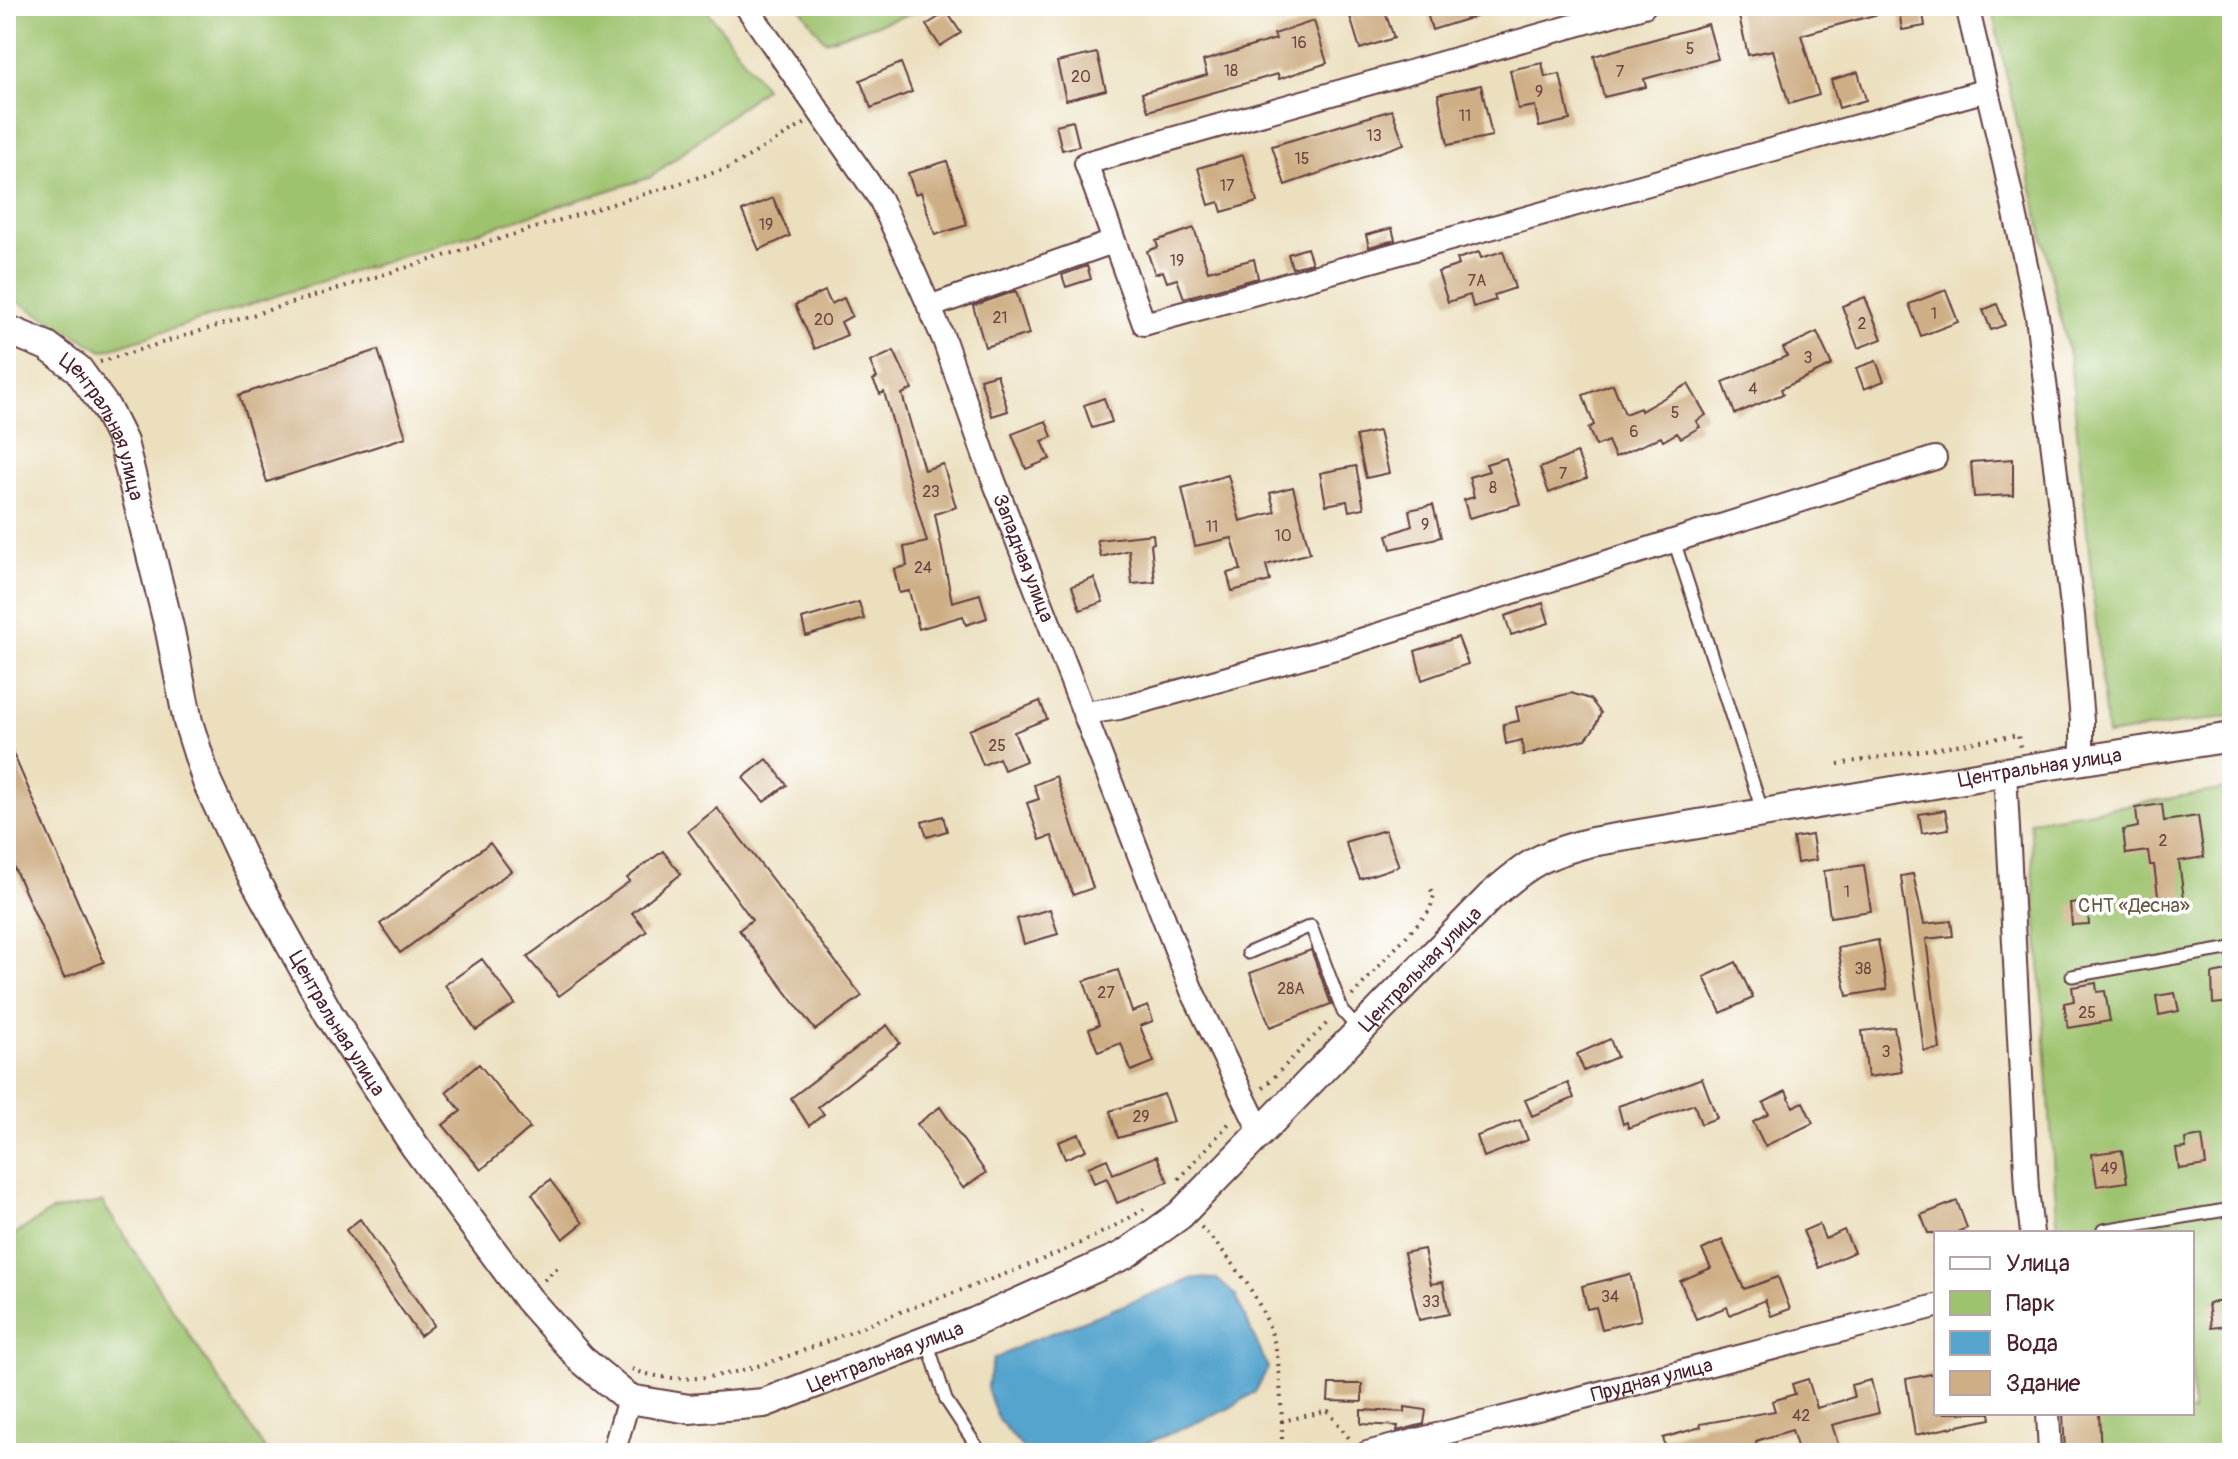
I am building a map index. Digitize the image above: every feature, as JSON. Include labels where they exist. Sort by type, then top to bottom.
[{"type":"street","name":"Западная улица","points":[[746,6],[880,199],[944,340],[987,463],[1192,991],[1261,1133]]},
{"type":"street","points":[[1644,6],[1086,163],[1144,324],[1987,90]]},
{"type":"street","points":[[1967,6],[2037,316],[2073,615],[2082,721],[2082,760]]},
{"type":"street","points":[[929,307],[1113,242]]},
{"type":"street","name":"Центральная улица","points":[[6,329],[47,346],[78,369],[106,408],[123,442],[170,631],[188,722],[207,782],[243,859],[329,1014],[423,1158],[503,1267],[581,1359],[629,1399],[689,1409],[764,1403],[927,1341],[1124,1255],[1180,1215],[1490,897],[1519,871],[1551,852],[1592,842],[2005,772],[2232,737]]},
{"type":"street","points":[[1084,713],[1119,708],[1339,647],[1935,458]]},
{"type":"street","points":[[2005,772],[2032,1231]]},
{"type":"street","name":"Прудная улица","points":[[1360,1448],[1934,1306]]},
{"type":"street","points":[[613,1453],[629,1399]]},
{"type":"street","points":[[2048,1415],[2050,1453]]},
{"type":"lane","points":[[1674,541],[1763,813]]},
{"type":"lane","points":[[1248,953],[1311,926],[1342,1008],[1361,1031]]},
{"type":"lane","points":[[2072,976],[2232,948]]},
{"type":"lane","points":[[2103,1230],[2232,1209]]},
{"type":"lane","points":[[927,1341],[946,1400],[981,1453]]},
{"type":"path","points":[[78,369],[729,168],[821,113]]},
{"type":"path","points":[[1838,764],[2018,735]]},
{"type":"path","points":[[1175,1184],[1246,1104],[1342,1008],[1430,910],[1434,895],[1429,886]]},
{"type":"path","points":[[631,1369],[643,1374],[698,1378],[766,1364],[1061,1251],[1118,1226],[1153,1203]]},
{"type":"path","points":[[1197,1222],[1219,1246],[1251,1291],[1271,1331],[1279,1376],[1282,1453]]},
{"type":"path","points":[[541,1289],[542,1283],[561,1264]]},
{"type":"path","points":[[1282,1421],[1328,1411],[1360,1448]]},
{"type":"green space","points":[[6,6],[704,6],[765,88],[651,177],[103,351],[6,295]]},
{"type":"green space","points":[[799,6],[935,6],[825,41]]},
{"type":"green space","points":[[1991,6],[2232,6],[2232,716],[2107,735],[2070,359]]},
{"type":"green space","name":"СНТ «Десна»","points":[[2232,788],[2232,1453],[2073,1453],[2070,1415],[2194,1415],[2194,1231],[2058,1231],[2030,821]]},
{"type":"green space","points":[[102,1202],[267,1453],[6,1453],[6,1240],[51,1211]]},
{"type":"water","points":[[1194,1278],[1217,1279],[1236,1296],[1268,1368],[1255,1392],[1228,1409],[1124,1453],[1027,1453],[998,1419],[987,1389],[993,1360],[1028,1342]]},
{"type":"building","points":[[1361,6],[1383,6],[1394,38],[1360,49],[1348,10]]},
{"type":"building","points":[[1425,6],[1496,6],[1496,10],[1432,30]]},
{"type":"building","points":[[1763,6],[1888,6],[1889,11],[1801,35],[1819,95],[1789,104],[1773,50],[1748,55],[1738,12]]},
{"type":"building","points":[[1922,7],[1925,26],[1902,30],[1899,11]]},
{"type":"building","points":[[947,12],[961,33],[940,46],[926,25]]},
{"type":"building","points":[[1314,21],[1327,63],[1279,79],[1278,74],[1148,111],[1142,93],[1207,75],[1203,61],[1276,39],[1274,34]]},
{"type":"building","points":[[1708,24],[1718,59],[1644,79],[1646,87],[1604,97],[1594,56]]},
{"type":"building","points":[[1097,53],[1106,90],[1066,100],[1057,62]]},
{"type":"building","points":[[901,63],[912,92],[871,108],[860,80]]},
{"type":"building","points":[[1542,63],[1545,77],[1560,74],[1570,120],[1539,127],[1535,106],[1518,109],[1510,70]]},
{"type":"building","points":[[1858,72],[1866,100],[1839,108],[1831,80]]},
{"type":"building","points":[[1481,85],[1492,136],[1448,145],[1438,94]]},
{"type":"building","points":[[1392,110],[1404,144],[1285,185],[1272,146]]},
{"type":"building","points":[[1073,121],[1079,146],[1062,150],[1056,125]]},
{"type":"building","points":[[1243,155],[1257,202],[1222,212],[1219,202],[1209,205],[1198,168]]},
{"type":"building","points":[[947,161],[967,225],[935,235],[921,192],[915,194],[908,173]]},
{"type":"building","points":[[773,198],[790,236],[759,250],[742,211]]},
{"type":"building","points":[[1194,228],[1208,271],[1254,259],[1258,278],[1184,298],[1177,279],[1167,282],[1163,271],[1155,274],[1147,251],[1158,247],[1156,241]]},
{"type":"building","points":[[1392,228],[1395,240],[1369,247],[1366,235]]},
{"type":"building","points":[[1307,248],[1312,263],[1292,268],[1288,254]]},
{"type":"building","points":[[1503,251],[1515,288],[1494,295],[1496,300],[1473,307],[1470,295],[1448,302],[1438,272],[1459,265],[1457,259],[1479,252],[1481,258]]},
{"type":"building","points":[[1087,266],[1091,279],[1066,287],[1062,275]]},
{"type":"building","points":[[1946,290],[1958,322],[1921,336],[1909,304]]},
{"type":"building","points":[[825,291],[831,304],[844,298],[852,316],[841,322],[847,335],[815,349],[795,305]]},
{"type":"building","points":[[1016,291],[1029,334],[985,347],[973,306]]},
{"type":"building","points":[[1865,297],[1882,339],[1858,348],[1842,306]]},
{"type":"building","points":[[1997,304],[2005,325],[1991,330],[1983,310]]},
{"type":"building","points":[[1817,332],[1832,365],[1781,389],[1783,394],[1735,414],[1723,382],[1787,356],[1783,348]]},
{"type":"building","points":[[378,350],[406,437],[267,482],[239,395]]},
{"type":"building","points":[[894,351],[912,389],[902,394],[924,470],[943,464],[956,507],[935,514],[952,602],[980,594],[987,618],[966,625],[963,616],[919,629],[909,591],[899,593],[894,569],[907,566],[904,547],[927,542],[884,392],[880,394],[873,380],[877,378],[870,362]]},
{"type":"building","points":[[1876,361],[1884,381],[1864,389],[1856,368]]},
{"type":"building","points":[[997,374],[1008,411],[992,416],[980,379]]},
{"type":"building","points":[[1613,384],[1625,414],[1640,408],[1641,411],[1688,384],[1706,415],[1696,421],[1700,427],[1681,438],[1677,433],[1663,441],[1661,437],[1615,457],[1608,441],[1596,446],[1588,428],[1594,425],[1583,395]]},
{"type":"building","points":[[1104,398],[1112,422],[1092,428],[1084,405]]},
{"type":"building","points":[[1046,421],[1052,437],[1042,441],[1050,459],[1026,469],[1012,434]]},
{"type":"building","points":[[1379,431],[1389,473],[1366,478],[1356,436]]},
{"type":"building","points":[[1577,453],[1587,478],[1549,493],[1540,468]]},
{"type":"building","points":[[1506,458],[1520,504],[1469,518],[1464,500],[1474,497],[1469,477],[1489,471],[1486,464]]},
{"type":"building","points":[[2013,459],[2013,495],[1974,497],[1971,462]]},
{"type":"building","points":[[1356,466],[1364,508],[1349,511],[1347,501],[1326,505],[1320,473]]},
{"type":"building","points":[[1228,475],[1240,521],[1275,512],[1270,493],[1293,487],[1310,553],[1266,565],[1270,581],[1232,591],[1227,573],[1241,570],[1232,538],[1195,546],[1182,488]]},
{"type":"building","points":[[1433,505],[1441,537],[1391,549],[1387,535],[1412,526],[1409,510]]},
{"type":"building","points":[[1153,534],[1154,543],[1151,544],[1155,582],[1132,584],[1129,550],[1101,557],[1097,540]]},
{"type":"building","points":[[1094,578],[1103,602],[1080,610],[1072,586]]},
{"type":"building","points":[[859,602],[864,619],[806,636],[802,619]]},
{"type":"building","points":[[1543,603],[1549,623],[1511,635],[1505,616]]},
{"type":"building","points":[[1458,637],[1468,664],[1422,680],[1415,651]]},
{"type":"building","points":[[1571,693],[1590,699],[1601,713],[1586,739],[1523,755],[1522,740],[1506,744],[1503,724],[1519,721],[1516,707]]},
{"type":"building","points":[[1040,701],[1047,719],[1014,732],[1026,761],[1004,770],[999,758],[983,765],[969,730]]},
{"type":"building","points":[[6,737],[104,962],[64,978],[6,850]]},
{"type":"building","points":[[767,759],[787,785],[764,802],[743,778]]},
{"type":"building","points":[[1056,776],[1093,888],[1073,895],[1052,836],[1040,840],[1027,803],[1039,799],[1034,785]]},
{"type":"building","points":[[2162,804],[2164,821],[2198,816],[2204,857],[2179,861],[2185,907],[2160,911],[2154,865],[2150,865],[2148,851],[2126,854],[2123,830],[2138,827],[2136,808]]},
{"type":"building","points":[[717,808],[862,996],[815,1030],[739,930],[752,920],[688,831]]},
{"type":"building","points":[[1945,810],[1949,829],[1922,833],[1919,814]]},
{"type":"building","points":[[943,816],[947,831],[927,837],[922,822]]},
{"type":"building","points":[[1385,830],[1399,866],[1360,879],[1345,842]]},
{"type":"building","points":[[1812,835],[1816,860],[1797,863],[1793,838]]},
{"type":"building","points":[[490,843],[511,871],[400,953],[380,924]]},
{"type":"building","points":[[663,851],[681,874],[632,913],[647,931],[559,996],[527,957],[630,881],[627,878]]},
{"type":"building","points":[[1864,865],[1871,911],[1830,917],[1824,871]]},
{"type":"building","points":[[1913,874],[1924,924],[1951,921],[1953,936],[1926,939],[1940,1049],[1924,1051],[1901,876]]},
{"type":"building","points":[[2087,902],[2089,924],[2072,925],[2070,904]]},
{"type":"building","points":[[1050,909],[1058,934],[1024,944],[1017,919]]},
{"type":"building","points":[[1878,940],[1887,989],[1847,996],[1838,948]]},
{"type":"building","points":[[1311,950],[1331,1004],[1270,1027],[1250,973]]},
{"type":"building","points":[[482,959],[515,1004],[476,1030],[445,985]]},
{"type":"building","points":[[1736,962],[1753,998],[1721,1013],[1704,977]]},
{"type":"building","points":[[1118,970],[1132,1012],[1148,1006],[1153,1021],[1140,1026],[1154,1062],[1131,1071],[1121,1043],[1098,1052],[1089,1029],[1099,1025],[1084,981]]},
{"type":"building","points":[[2232,970],[2232,1002],[2213,1004],[2212,974]]},
{"type":"building","points":[[2096,983],[2097,992],[2105,991],[2110,1021],[2068,1028],[2064,1003],[2074,1001],[2072,987]]},
{"type":"building","points":[[2175,993],[2179,1011],[2159,1015],[2156,996]]},
{"type":"building","points":[[887,1025],[900,1043],[818,1107],[824,1114],[809,1126],[791,1098]]},
{"type":"building","points":[[1894,1027],[1902,1072],[1868,1077],[1862,1031]]},
{"type":"building","points":[[1610,1039],[1617,1057],[1584,1071],[1577,1054]]},
{"type":"building","points":[[479,1064],[530,1128],[481,1170],[443,1125],[461,1111],[446,1092]]},
{"type":"building","points":[[1702,1078],[1717,1118],[1701,1124],[1694,1104],[1628,1128],[1627,1122],[1623,1124],[1618,1106]]},
{"type":"building","points":[[1568,1083],[1574,1098],[1532,1116],[1525,1100]]},
{"type":"building","points":[[1786,1091],[1793,1107],[1803,1102],[1813,1123],[1765,1146],[1753,1122],[1769,1114],[1763,1103]]},
{"type":"building","points":[[1164,1094],[1173,1122],[1118,1138],[1110,1111]]},
{"type":"building","points":[[940,1107],[986,1173],[963,1188],[917,1124]]},
{"type":"building","points":[[1520,1120],[1528,1140],[1484,1157],[1477,1136]]},
{"type":"building","points":[[1079,1134],[1086,1150],[1065,1159],[1058,1142]]},
{"type":"building","points":[[2202,1136],[2206,1165],[2179,1169],[2176,1149],[2186,1148],[2185,1139]]},
{"type":"building","points":[[2122,1150],[2127,1182],[2097,1186],[2092,1154]]},
{"type":"building","points":[[1157,1156],[1168,1182],[1117,1203],[1107,1178],[1094,1183],[1088,1167],[1107,1159],[1113,1174]]},
{"type":"building","points":[[550,1180],[583,1223],[563,1239],[532,1194]]},
{"type":"building","points":[[1957,1201],[1967,1228],[1928,1233],[1921,1215]]},
{"type":"building","points":[[360,1219],[434,1325],[420,1336],[346,1230]]},
{"type":"building","points":[[1819,1224],[1825,1239],[1844,1230],[1854,1252],[1819,1268],[1803,1231]]},
{"type":"building","points":[[1722,1240],[1744,1289],[1778,1277],[1790,1309],[1771,1316],[1765,1300],[1730,1315],[1727,1307],[1696,1319],[1680,1281],[1711,1268],[1702,1250]]},
{"type":"building","points":[[1424,1249],[1431,1284],[1443,1282],[1449,1314],[1419,1320],[1404,1253]]},
{"type":"building","points":[[1630,1274],[1641,1320],[1602,1329],[1596,1307],[1587,1309],[1582,1286]]},
{"type":"building","points":[[2224,1301],[2227,1326],[2211,1328],[2208,1303]]},
{"type":"building","points":[[1934,1373],[1934,1415],[1990,1415],[1991,1419],[1915,1435],[1906,1379]]},
{"type":"building","points":[[1808,1379],[1817,1408],[1854,1397],[1851,1385],[1871,1380],[1879,1413],[1832,1425],[1841,1453],[1799,1453],[1792,1430],[1756,1441],[1757,1445],[1710,1453],[1667,1453],[1663,1438],[1701,1427],[1700,1424],[1775,1411],[1772,1401],[1795,1394],[1792,1384]]},
{"type":"building","points":[[1329,1384],[1362,1384],[1362,1402],[1328,1401]]},
{"type":"building","points":[[1405,1407],[1426,1410],[1424,1424],[1397,1431],[1398,1426],[1361,1424],[1361,1410],[1405,1412]]},
{"type":"building","points":[[2063,1415],[2099,1415],[2101,1453],[2065,1453]]}]
